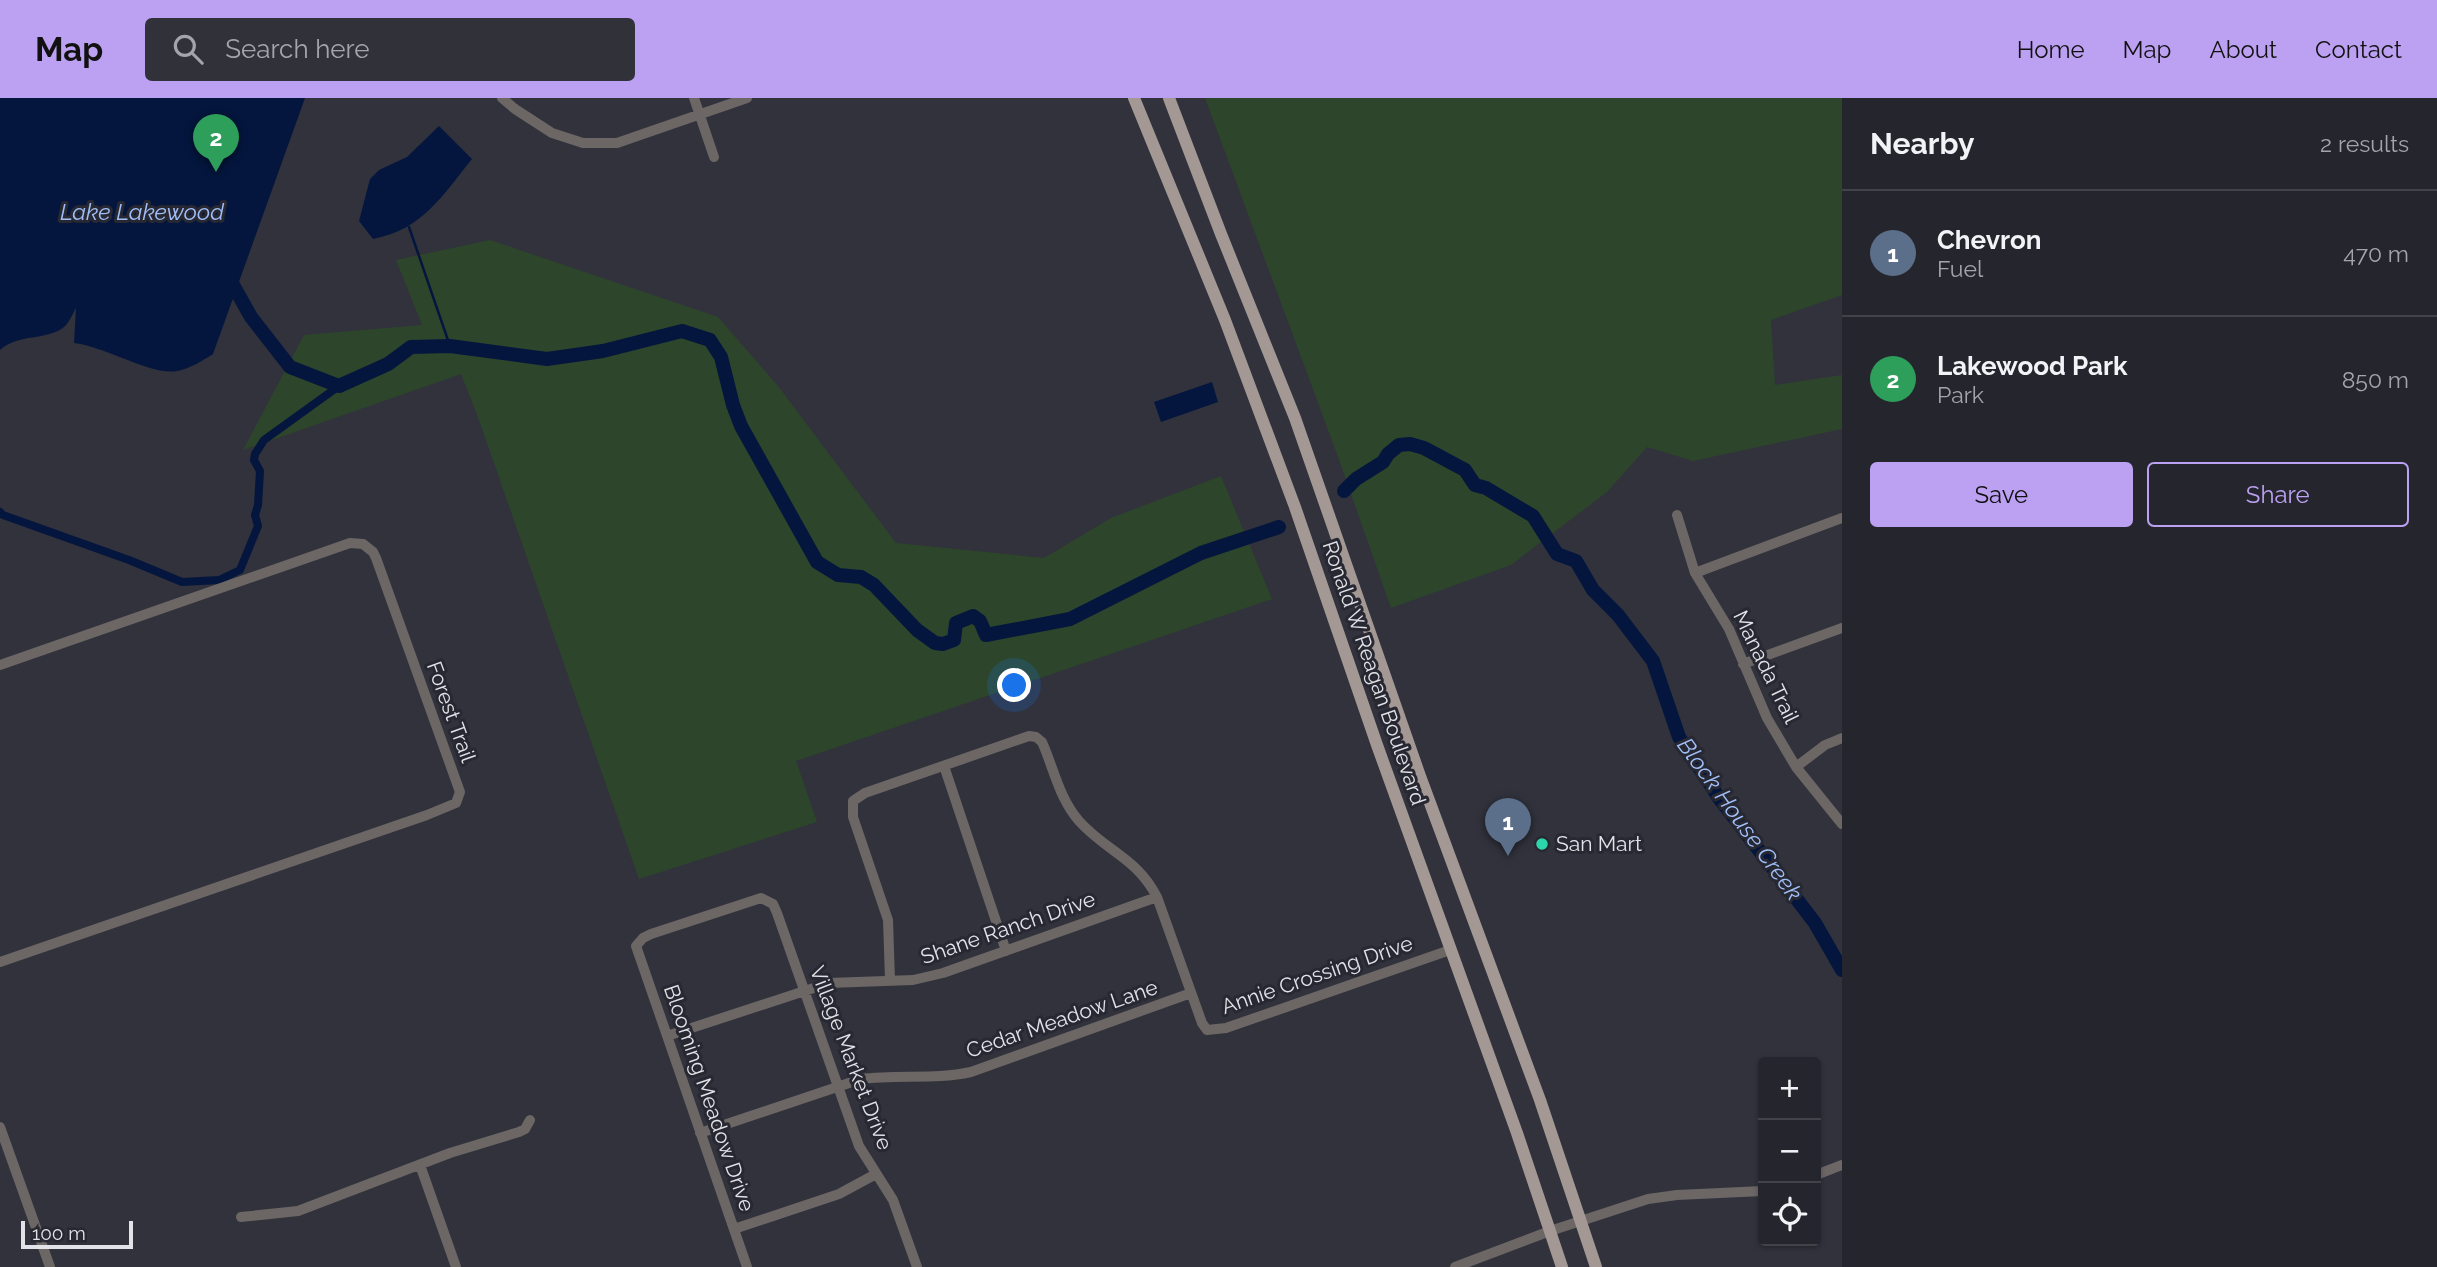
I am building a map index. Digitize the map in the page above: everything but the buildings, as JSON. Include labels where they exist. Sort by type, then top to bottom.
[{"type":"main road","name":"Ronald W Reagan Boulevard","points":[[1134,98],[1225,320],[1296,507],[1562,1267]]},
{"type":"main road","name":"Ronald W Reagan Boulevard","points":[[1169,98],[1295,418],[1420,776],[1522,1051],[1596,1267]]},
{"type":"street","points":[[502,98],[552,133],[583,143],[617,143],[747,98]]},
{"type":"street","points":[[694,98],[714,157]]},
{"type":"street","name":"Manada Trail","points":[[1676,515],[1695,573],[1729,629],[1767,718],[1796,767],[1842,824]]},
{"type":"street","points":[[1695,573],[1842,518]]},
{"type":"street","name":"Forest Trail","points":[[0,665],[350,543],[363,544],[376,558],[460,792],[456,803],[427,815],[0,962]]},
{"type":"street","points":[[1744,664],[1842,628]]},
{"type":"street","name":"Annie Crossing Drive","points":[[944,766],[1021,738],[1036,737],[1042,742],[1067,805],[1092,834],[1141,872],[1157,897],[1202,1023],[1207,1030],[1215,1031],[1450,950]]},
{"type":"street","points":[[1796,767],[1825,745],[1842,738]]},
{"type":"street","points":[[890,980],[888,920],[853,817],[853,801],[865,793],[944,766],[1006,951]]},
{"type":"street","name":"Shane Ranch Drive","points":[[667,1036],[842,980],[926,978],[1157,897]]},
{"type":"street","name":"Village Market Drive","points":[[638,942],[651,934],[752,900],[768,900],[777,913],[859,1146],[893,1200],[917,1267]]},
{"type":"street","name":"Blooming Meadow Drive","points":[[638,942],[638,954],[747,1267]]},
{"type":"street","name":"Cedar Meadow Lane","points":[[700,1133],[838,1086],[880,1076],[934,1076],[971,1072],[1191,993]]},
{"type":"street","points":[[242,1217],[298,1210],[519,1132],[525,1129],[530,1120]]},
{"type":"street","points":[[0,1127],[50,1267]]},
{"type":"street","points":[[420,1165],[456,1267]]},
{"type":"street","points":[[1821,1173],[1842,1165]]},
{"type":"street","points":[[734,1229],[839,1194],[876,1174]]},
{"type":"street","points":[[1455,1267],[1633,1203],[1662,1197],[1758,1191]]},
{"type":"green space","points":[[1205,98],[1842,98],[1842,295],[1771,320],[1775,385],[1842,375],[1842,429],[1693,461],[1647,447],[1607,492],[1511,565],[1391,608]]},
{"type":"green space","points":[[490,240],[718,317],[778,386],[896,543],[1044,558],[1111,518],[1221,476],[1272,599],[796,761],[817,822],[639,879],[461,374],[243,450],[304,335],[422,325],[396,260]]},
{"type":"water","name":"Lake Lakewood","points":[[0,98],[305,98],[213,354],[186,368],[167,371],[74,343],[76,308],[66,325],[57,331],[16,341],[0,350]]},
{"type":"water","points":[[439,126],[472,159],[430,210],[405,228],[373,239],[359,221],[370,179],[379,170],[407,157]]},
{"type":"water","points":[[1212,382],[1218,402],[1161,422],[1154,402]]},
{"type":"waterway","points":[[409,227],[450,346]]},
{"type":"waterway","name":"Block House Creek","points":[[228,276],[251,317],[290,367],[339,386],[388,364],[411,347],[450,346],[547,359],[603,351],[682,331],[710,340],[721,357],[741,426],[817,562],[838,575],[861,577],[874,585],[917,630],[935,643],[943,644],[954,640],[956,623],[973,616],[980,621],[986,635],[1070,619],[1201,553],[1279,527]]},
{"type":"waterway","points":[[0,512],[182,582],[219,580],[240,570],[258,526],[255,515],[260,471],[254,460],[255,454],[264,440],[339,386]]},
{"type":"waterway","name":"Block House Creek","points":[[1344,491],[1356,479],[1383,462],[1399,445],[1410,444],[1424,448],[1465,470],[1475,485],[1486,488],[1533,516],[1557,554],[1576,561],[1593,590],[1618,615],[1653,661],[1679,737],[1719,798],[1815,923],[1842,970]]},
{"type":"place","name":"Lakewood Park","points":[[216,172]]},
{"type":"place","name":"San Mart","points":[[1542,844]]},
{"type":"place","name":"Chevron","points":[[1508,856]]}]
